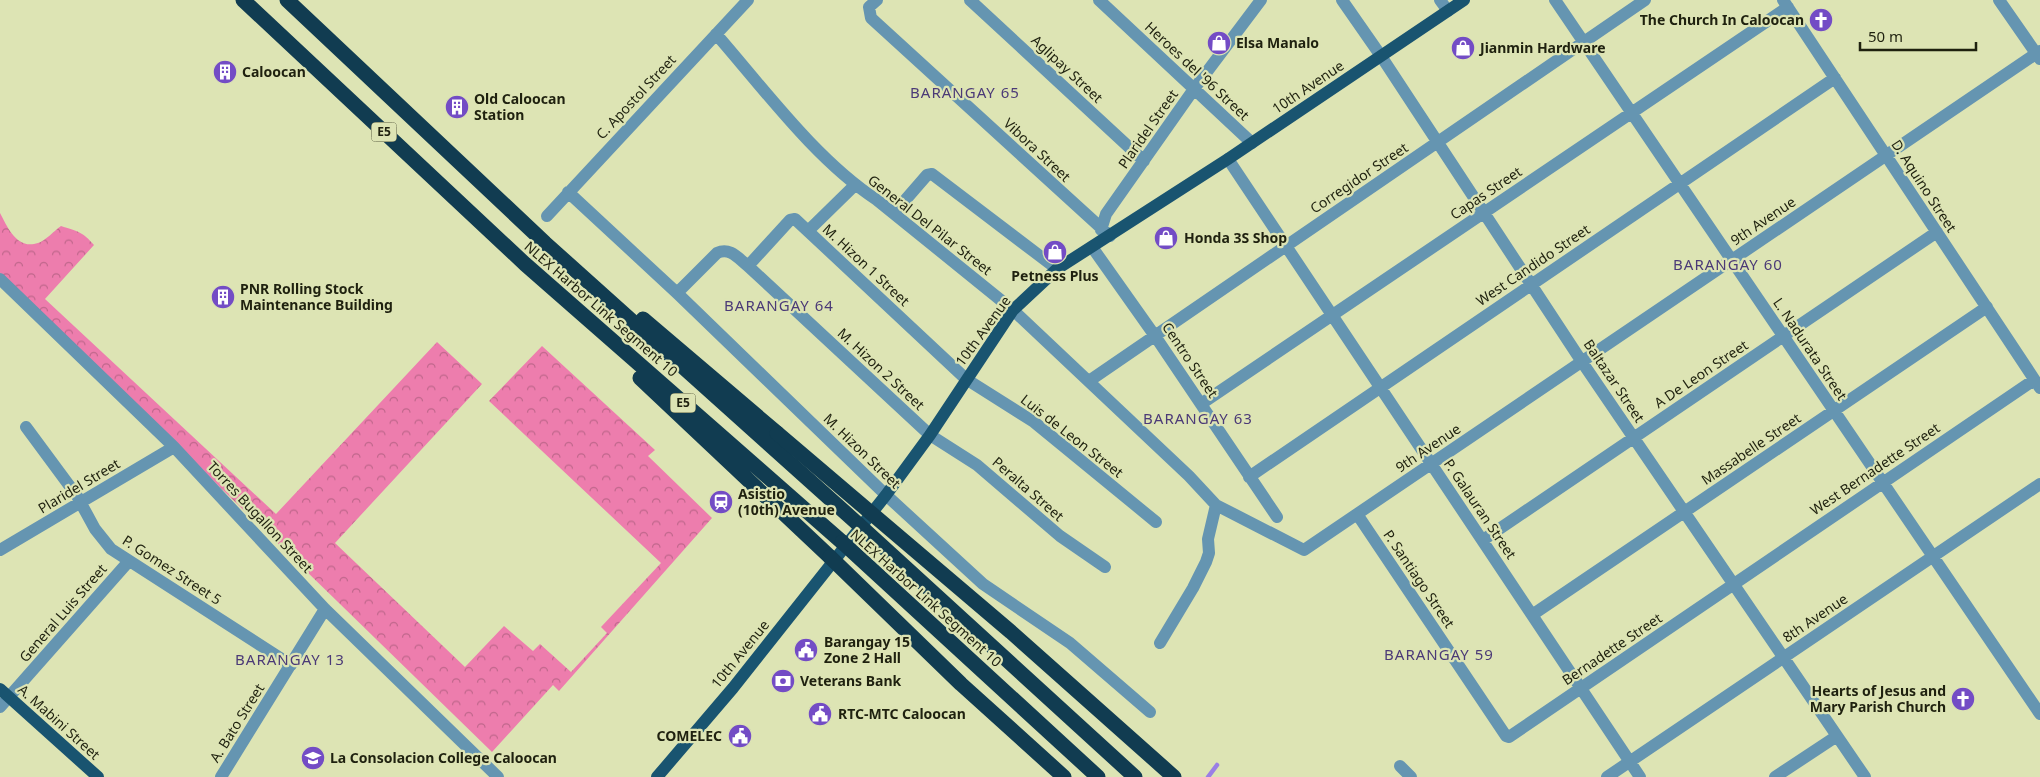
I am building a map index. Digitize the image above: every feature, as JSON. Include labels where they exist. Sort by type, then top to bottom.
[{"type":"highway","name":"NLEX Harbor Link Segment 10","points":[[243,0],[525,264],[842,542],[1098,777]]},
{"type":"highway","name":"NLEX Harbor Link Segment 10","points":[[287,0],[546,243],[1135,777]]},
{"type":"highway","points":[[546,243],[666,336],[1011,632],[1174,777]]},
{"type":"highway","points":[[525,264],[646,384],[961,684],[1064,777]]},
{"type":"main road","name":"10th Avenue","points":[[657,777],[733,688],[886,495],[930,436],[1013,310],[1057,269],[1092,247],[1105,233],[1228,159],[1464,0]]},
{"type":"main road","name":"A. Mabini Street","points":[[5,693],[98,777]]},
{"type":"street","name":"C. Apostol Street","points":[[547,216],[748,0]]},
{"type":"street","name":"Vibora Street","points":[[877,0],[869,7],[872,18],[1105,233]]},
{"type":"street","name":"Aglipay Street","points":[[970,0],[1144,161]]},
{"type":"street","name":"Heroes del '96 Street","points":[[1099,0],[1252,143]]},
{"type":"street","name":"Plaridel Street","points":[[1105,233],[1106,214],[1194,89],[1261,0]]},
{"type":"street","name":"Baltazar Street","points":[[1342,0],[1381,56],[1582,362],[1865,777]]},
{"type":"street","points":[[1440,0],[1448,11]]},
{"type":"street","name":"L. Nadurata Street","points":[[1555,0],[2040,714]]},
{"type":"street","name":"Corregidor Street","points":[[1090,381],[1645,0]]},
{"type":"street","points":[[2000,0],[2039,55]]},
{"type":"street","name":"D. Aquino Street","points":[[1785,3],[2037,384]]},
{"type":"street","name":"Capas Street","points":[[1201,404],[1631,113],[1785,3]]},
{"type":"street","name":"General Del Pilar Street","points":[[716,34],[808,139],[855,185],[894,213],[1013,310],[1090,381],[1216,505],[1304,550]]},
{"type":"street","name":"9th Avenue","points":[[1304,550],[2039,55]]},
{"type":"street","name":"West Candido Street","points":[[1248,477],[1835,78]]},
{"type":"street","name":"P. Galauran Street","points":[[1228,159],[1640,777]]},
{"type":"street","points":[[894,213],[927,175],[932,174],[1057,269]]},
{"type":"street","points":[[808,232],[855,185]]},
{"type":"street","name":"M. Hizon Street","points":[[568,192],[677,293],[886,495],[983,584],[1070,643],[1150,712]]},
{"type":"street","name":"M. Hizon 1 Street","points":[[748,266],[792,218],[966,379]]},
{"type":"street","name":"A De Leon Street","points":[[1483,540],[1937,232]]},
{"type":"street","name":"Centro Street","points":[[1092,247],[1155,336],[1248,477],[1277,517]]},
{"type":"street","name":"M. Hizon 2 Street","points":[[677,293],[717,253],[730,251],[930,436]]},
{"type":"street","name":"Torres Bugallon Street","points":[[0,279],[174,446],[325,609],[498,777]]},
{"type":"street","name":"Massabelle Street","points":[[1532,615],[1987,307]]},
{"type":"street","name":"Luis de Leon Street","points":[[966,379],[1034,422],[1156,522]]},
{"type":"street","name":"West Bernadette Street","points":[[1734,584],[1883,483],[2037,384]]},
{"type":"street","name":"P. Gomez Street 5","points":[[26,427],[80,502],[95,529],[111,549],[291,665]]},
{"type":"street","name":"Peralta Street","points":[[930,436],[977,465],[1060,536],[1106,567]]},
{"type":"street","name":"Plaridel Street","points":[[0,550],[174,446]]},
{"type":"street","name":"8th Avenue","points":[[1607,777],[2040,484]]},
{"type":"street","points":[[1160,643],[1193,588],[1206,562],[1209,553],[1208,539],[1216,505]]},
{"type":"street","name":"P. Santiago Street","points":[[1357,514],[1506,736]]},
{"type":"street","name":"General Luis Street","points":[[0,707],[5,693],[129,561]]},
{"type":"street","name":"Bernadette Street","points":[[1506,736],[1510,736],[1734,584]]},
{"type":"street","name":"A. Bato Street","points":[[221,777],[325,609]]},
{"type":"street","points":[[1776,777],[1837,736]]},
{"type":"street","points":[[1400,766],[1411,777]]},
{"type":"green space","points":[[0,213],[14,236],[24,243],[41,242],[61,226],[79,232],[94,245],[45,299],[276,514],[437,342],[482,384],[335,543],[465,667],[504,626],[533,651],[540,644],[571,672],[607,633],[601,627],[661,563],[489,401],[542,346],[655,450],[648,456],[712,518],[559,691],[553,685],[492,752],[0,273]]},
{"type":"waterway","points":[[1208,777],[1217,765]]},
{"type":"place","name":"The Church In Caloocan","points":[[1821,20]]},
{"type":"place","name":"Elsa Manalo","points":[[1219,43]]},
{"type":"place","name":"Jianmin Hardware","points":[[1463,48]]},
{"type":"place","name":"Caloocan","points":[[225,72]]},
{"type":"place","name":"Old Caloocan Station","points":[[457,107]]},
{"type":"place","name":"Honda 3S Shop","points":[[1166,238]]},
{"type":"place","name":"Petness Plus","points":[[1055,252]]},
{"type":"place","name":"PNR Rolling Stock Maintenance Building","points":[[223,297]]},
{"type":"place","name":"Asistio (10th) Avenue","points":[[721,502]]},
{"type":"place","name":"Barangay 15 Zone 2 Hall","points":[[806,650]]},
{"type":"place","name":"Veterans Bank","points":[[783,681]]},
{"type":"place","name":"Hearts of Jesus and Mary Parish Church","points":[[1963,699]]},
{"type":"place","name":"RTC-MTC Caloocan","points":[[820,714]]},
{"type":"place","name":"COMELEC","points":[[740,736]]},
{"type":"place","name":"La Consolacion College Caloocan","points":[[313,758]]},
{"type":"district","name":"BARANGAY 65","points":[[965,93]]},
{"type":"district","name":"BARANGAY 60","points":[[1728,265]]},
{"type":"district","name":"BARANGAY 64","points":[[779,306]]},
{"type":"district","name":"BARANGAY 63","points":[[1198,419]]},
{"type":"district","name":"BARANGAY 59","points":[[1439,655]]},
{"type":"district","name":"BARANGAY 13","points":[[290,660]]}]
